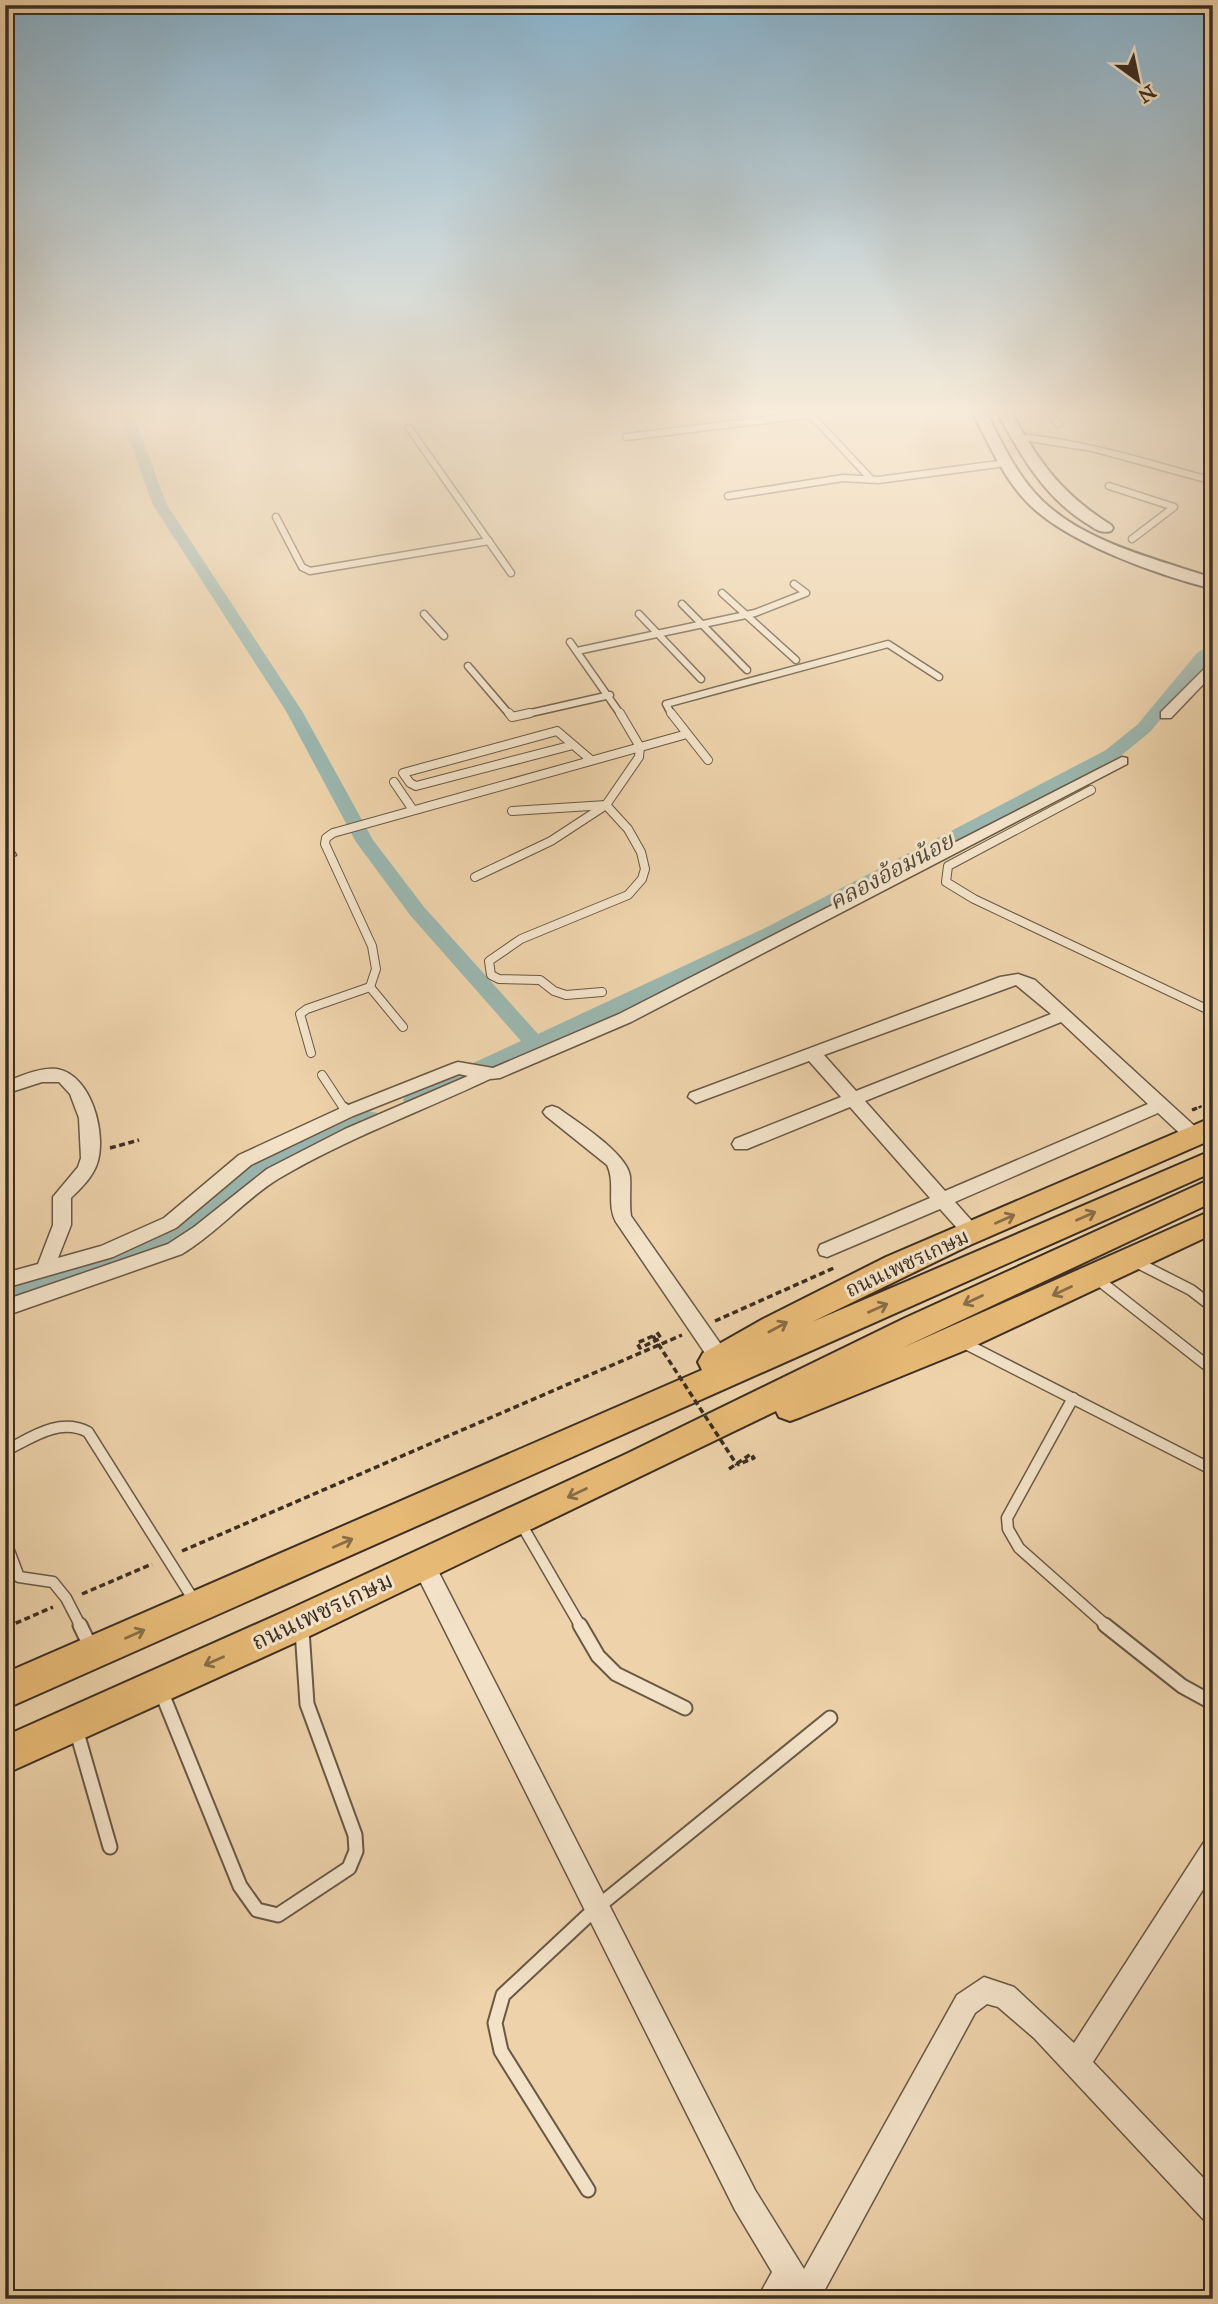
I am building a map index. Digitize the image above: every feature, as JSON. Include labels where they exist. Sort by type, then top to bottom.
[{"type":"main road","points":[[1057,520],[1099,541],[1213,584]]},
{"type":"main road","points":[[1091,520],[1132,539],[1213,569]]},
{"type":"main road","name":"ถนนเพชรเกษม","points":[[614,1424],[720,1359],[827,1301],[972,1233],[1203,1131]]},
{"type":"main road","name":"ถนนเพชรเกษม","points":[[9,1685],[93,1653],[1213,1160]]},
{"type":"main road","name":"ถนนเพชรเกษม","points":[[5,1755],[301,1622],[519,1520],[916,1327],[1213,1189]]},
{"type":"main road","name":"ถนนเพชรเกษม","points":[[638,1464],[957,1340],[1213,1220]]},
{"type":"street","points":[[1166,715],[1213,667]]},
{"type":"street","points":[[1197,682],[1213,687]]},
{"type":"street","points":[[5,1281],[106,1252],[170,1223],[245,1160],[346,1112],[465,1067],[494,1074],[625,1018],[1122,761]]},
{"type":"street","points":[[696,1097],[1006,981],[1018,979],[1029,984],[1161,1105],[1203,1131]]},
{"type":"street","points":[[741,1144],[1064,1015]]},
{"type":"street","points":[[812,1054],[972,1233]]},
{"type":"street","points":[[5,1088],[50,1074],[70,1081],[80,1095],[91,1153],[87,1169],[62,1197],[62,1225],[45,1269]]},
{"type":"street","points":[[5,1308],[175,1249],[273,1174],[486,1074]]},
{"type":"street","points":[[827,1250],[1161,1105]]},
{"type":"street","points":[[552,1112],[614,1161],[621,1175],[619,1195],[622,1217],[720,1359]]},
{"type":"street","points":[[423,1564],[744,2200],[788,2272],[808,2297],[966,2004],[984,1990],[1005,1996],[1043,2029],[1213,2209]]},
{"type":"street","points":[[1076,2064],[1213,1851]]},
{"type":"street","points":[[772,2299],[788,2272]]},
{"type":"lane","points":[[277,520],[302,567],[310,571],[489,541]]},
{"type":"lane","points":[[474,520],[511,573]]},
{"type":"lane","points":[[1132,539],[1158,520]]},
{"type":"lane","points":[[577,651],[746,615],[806,593],[794,584]]},
{"type":"lane","points":[[722,593],[796,660]]},
{"type":"lane","points":[[682,604],[747,670]]},
{"type":"lane","points":[[424,614],[444,636]]},
{"type":"lane","points":[[639,614],[701,679]]},
{"type":"lane","points":[[475,877],[551,841],[606,805],[639,758],[640,747],[610,695],[570,642]]},
{"type":"lane","points":[[708,760],[664,706],[666,704],[881,646],[893,647],[939,677]]},
{"type":"lane","points":[[468,666],[512,718],[610,695]]},
{"type":"lane","points":[[573,745],[416,786],[410,783],[403,773],[557,731],[573,745],[591,761]]},
{"type":"lane","points":[[370,988],[376,961],[372,946],[325,844],[326,838],[333,833],[371,822],[687,734]]},
{"type":"lane","points":[[394,782],[413,810]]},
{"type":"lane","points":[[1091,790],[948,866],[946,882],[974,899],[1213,1012]]},
{"type":"lane","points":[[512,811],[606,805]]},
{"type":"lane","points":[[602,992],[566,995],[554,991],[540,980],[499,979],[491,975],[488,968],[489,961],[500,951],[521,939],[628,894],[642,879],[645,869],[641,852],[628,829],[606,805]]},
{"type":"lane","points":[[370,988],[403,1027]]},
{"type":"lane","points":[[311,1053],[300,1014],[307,1009],[370,988]]},
{"type":"lane","points":[[322,1075],[346,1112]]},
{"type":"lane","points":[[1129,1259],[1191,1290],[1213,1307]]},
{"type":"lane","points":[[1095,1277],[1213,1370]]},
{"type":"lane","points":[[957,1340],[1213,1469]]},
{"type":"lane","points":[[1073,1398],[1007,1518],[1008,1529],[1019,1548],[1095,1617],[1182,1686],[1213,1703]]},
{"type":"lane","points":[[5,1451],[65,1424],[79,1426],[88,1432],[197,1607]]},
{"type":"lane","points":[[519,1520],[598,1656],[616,1674],[685,1708]]},
{"type":"lane","points":[[5,1540],[19,1577],[30,1580],[47,1579],[59,1584],[93,1653]]},
{"type":"lane","points":[[159,1686],[240,1886],[257,1910],[278,1915],[349,1868],[356,1851],[355,1835],[307,1704],[301,1622]]},
{"type":"lane","points":[[588,2190],[501,2051],[495,2023],[503,1995],[596,1909],[830,1718]]},
{"type":"lane","points":[[74,1724],[110,1847]]},
{"type":"path","points":[[91,1153],[139,1140]]},
{"type":"path","points":[[5,1628],[698,1328]]},
{"type":"path","points":[[656,1331],[661,1338],[651,1343],[640,1348],[637,1343],[653,1336],[661,1348],[668,1359],[676,1371],[683,1383],[699,1406],[706,1418],[729,1453],[737,1465],[754,1458],[751,1454],[740,1461],[729,1469]]},
{"type":"waterway","points":[[169,520],[294,711],[365,842],[417,911],[534,1043]]},
{"type":"waterway","name":"คลองอ้อมน้อย","points":[[414,1100],[774,932],[1112,754],[1144,728],[1203,656],[1213,648]]},
{"type":"waterway","points":[[5,1299],[117,1261],[179,1234],[275,1159],[369,1119]]}]
